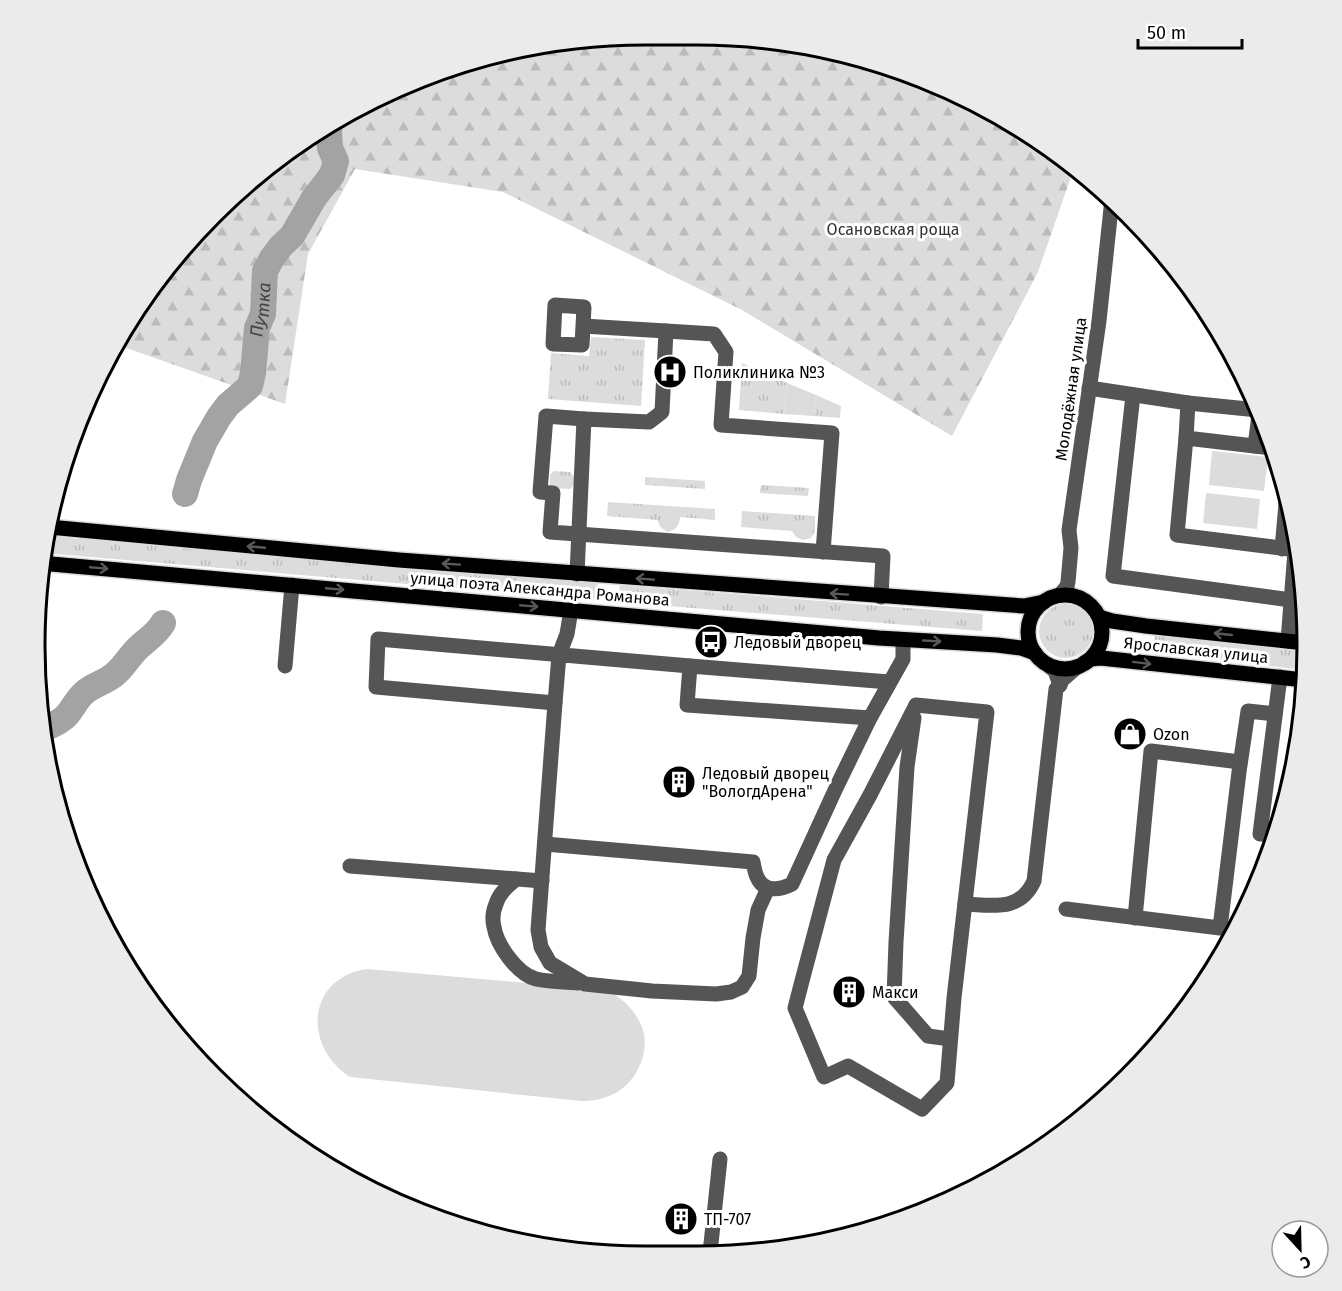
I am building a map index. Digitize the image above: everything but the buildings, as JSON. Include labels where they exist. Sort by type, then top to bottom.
[{"type":"main road","name":"улица поэта Александра Романова","points":[[57,529],[399,560],[881,597],[1024,606],[1044,602]]},
{"type":"main road","name":"улица поэта Александра Романова","points":[[51,564],[903,640],[997,645],[1021,648],[1035,653]]},
{"type":"main road","points":[[1064,589],[1088,603],[1099,617],[1102,631],[1099,646],[1081,665],[1062,668],[1047,664],[1035,653],[1029,638],[1029,622],[1044,602],[1064,589]]},
{"type":"main road","name":"Ярославская улица","points":[[1099,617],[1146,626],[1297,642]]},
{"type":"main road","name":"Ярославская улица","points":[[1081,665],[1091,659],[1101,658],[1296,679]]},
{"type":"street","name":"Молодёжная улица","points":[[1064,589],[1071,548],[1069,530],[1099,321],[1111,211]]},
{"type":"street","points":[[583,326],[714,334],[726,352],[721,425],[832,433],[823,552]]},
{"type":"street","points":[[666,331],[662,412],[649,422],[546,416],[540,492],[553,493],[550,532],[883,556],[881,597]]},
{"type":"street","points":[[1089,388],[1249,411]]},
{"type":"street","points":[[1134,395],[1113,576],[1291,600]]},
{"type":"street","points":[[1188,403],[1177,535],[1289,550]]},
{"type":"street","points":[[577,574],[584,419]]},
{"type":"street","points":[[1256,446],[1257,431]]},
{"type":"street","points":[[1186,438],[1263,447]]},
{"type":"street","points":[[1288,641],[1292,565]]},
{"type":"street","points":[[285,666],[292,585]]},
{"type":"street","points":[[571,610],[567,634],[560,655],[555,703],[538,930],[541,947],[550,963],[585,984]]},
{"type":"street","points":[[555,703],[376,687],[378,639],[889,682]]},
{"type":"street","points":[[545,844],[753,862],[758,880],[768,888],[780,890],[792,884],[870,718],[903,659],[903,640]]},
{"type":"street","points":[[1047,664],[1055,671],[1060,685]]},
{"type":"street","points":[[965,904],[1006,905],[1025,894],[1034,881],[1056,689],[1062,680],[1081,665]]},
{"type":"street","points":[[690,666],[687,705],[870,718]]},
{"type":"street","points":[[1266,834],[1260,834],[1280,677]]},
{"type":"street","points":[[916,705],[987,712],[947,1083],[922,1109],[848,1066],[824,1077],[795,1008],[834,860],[916,705]]},
{"type":"street","points":[[916,705],[907,767],[894,997],[928,1036],[950,1039]]},
{"type":"street","points":[[1066,909],[1220,928],[1248,711],[1275,714]]},
{"type":"street","points":[[1135,918],[1151,751],[1240,762]]},
{"type":"street","points":[[350,866],[542,881]]},
{"type":"street","points":[[516,879],[496,901],[493,924],[495,934],[506,953],[525,974],[536,979],[652,991],[716,994],[731,992],[742,987],[749,976],[758,910],[768,888]]},
{"type":"street","points":[[711,1246],[720,1159]]},
{"type":"green space","name":"Осановская роща","points":[[646,45],[736,46],[814,57],[852,65],[890,77],[962,107],[1030,146],[1071,177],[1038,272],[952,436],[742,310],[503,192],[355,169],[308,254],[285,404],[124,347],[169,280],[194,250],[221,221],[280,169],[345,125],[380,107],[452,77],[490,65],[567,50]]},
{"type":"green space","points":[[591,337],[645,340],[641,406],[548,399],[551,353],[589,356]]},
{"type":"green space","points":[[742,363],[787,383],[784,414],[739,410]]},
{"type":"green space","points":[[787,383],[816,395],[814,416],[784,414]]},
{"type":"green space","points":[[816,395],[841,406],[840,418],[814,416]]},
{"type":"green space","points":[[1212,451],[1267,457],[1264,491],[1209,485]]},
{"type":"green space","points":[[554,471],[570,472],[574,476],[574,485],[570,489],[553,488],[550,484],[550,474]]},
{"type":"green space","points":[[645,477],[705,481],[705,489],[645,485]]},
{"type":"green space","points":[[761,485],[809,488],[808,496],[760,493]]},
{"type":"green space","points":[[1206,493],[1260,499],[1257,529],[1203,523]]},
{"type":"green space","points":[[608,502],[715,509],[715,520],[680,517],[677,527],[668,532],[661,528],[658,520],[607,516]]},
{"type":"green space","points":[[742,511],[815,516],[815,531],[811,538],[803,540],[796,537],[792,531],[741,527]]},
{"type":"green space","points":[[55,537],[598,582],[596,600],[52,554]]},
{"type":"green space","points":[[620,585],[983,614],[982,631],[618,602]]},
{"type":"green space","points":[[1061,604],[1071,604],[1081,608],[1089,616],[1093,631],[1089,646],[1081,654],[1071,658],[1061,658],[1051,654],[1043,646],[1039,636],[1039,626],[1043,616],[1051,608]]},
{"type":"green space","points":[[1155,633],[1297,648],[1296,669],[1153,652]]},
{"type":"green space","points":[[367,969],[608,990],[619,997],[636,1015],[644,1037],[643,1058],[633,1077],[618,1092],[588,1101],[350,1077],[335,1064],[324,1049],[319,1032],[318,1015],[322,999],[332,985],[347,975]]},
{"type":"waterway","name":"Путка","points":[[185,494],[205,441],[219,417],[228,405],[250,386],[257,328],[263,314],[265,271],[281,246],[292,236],[314,198],[332,175],[336,161],[330,148],[329,135]]},
{"type":"waterway","name":"Путка","points":[[50,726],[62,720],[87,691],[117,673],[163,623]]},
{"type":"place","name":"Поликлиника №3","points":[[670,372]]},
{"type":"place","name":"Ледовый дворец","points":[[711,642]]},
{"type":"place","name":"Ozon","points":[[1130,734]]},
{"type":"place","name":"Ледовый дворец \"ВологдАрена\"","points":[[679,782]]},
{"type":"place","name":"Макси","points":[[849,992]]},
{"type":"place","name":"ТП-707","points":[[681,1219]]}]
